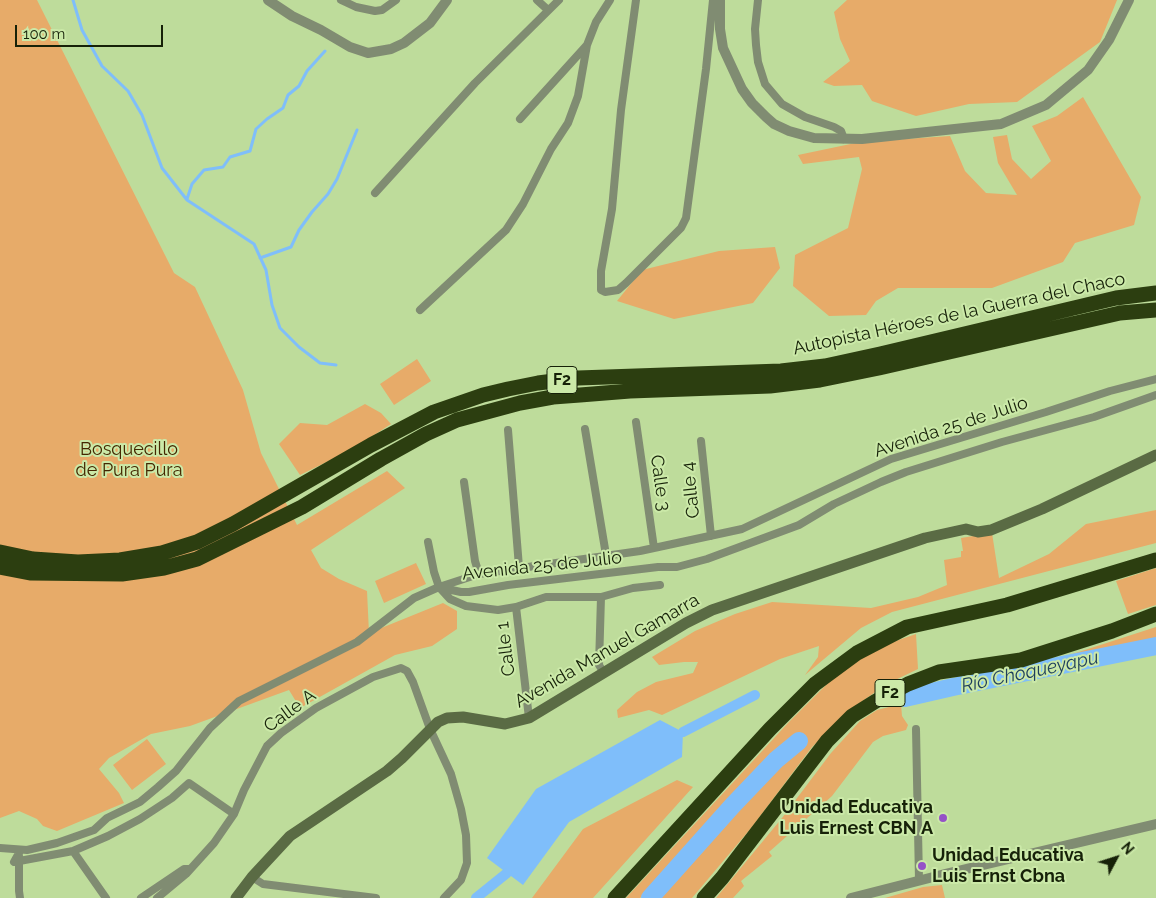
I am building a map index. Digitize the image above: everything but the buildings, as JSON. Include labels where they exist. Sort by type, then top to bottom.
[{"type":"highway","name":"Autopista Héroes de la Guerra del Chaco","points":[[0,552],[33,559],[78,562],[120,560],[162,554],[197,542],[233,524],[371,445],[434,412],[483,395],[508,389],[578,378],[782,371],[825,366],[1116,298],[1156,293]]},
{"type":"highway","name":"Autopista Héroes de la Guerra del Chaco","points":[[0,567],[30,573],[122,574],[164,568],[197,559],[302,507],[426,434],[457,420],[520,403],[571,395],[761,386],[820,380],[1120,313],[1156,310]]},
{"type":"highway","points":[[615,898],[770,729],[815,684],[856,653],[907,627],[1007,606],[1156,560]]},
{"type":"highway","name":"F2","points":[[704,898],[722,878],[827,741],[852,716],[908,684],[939,672],[1021,660],[1112,631],[1156,614]]},
{"type":"main road","name":"Avenida Manuel Gamarra","points":[[236,898],[252,876],[290,836],[387,771],[438,722],[447,718],[463,718],[504,724],[530,718],[686,623],[712,610],[925,538],[966,529],[978,532],[991,530],[1042,509],[1156,455]]},
{"type":"street","points":[[268,0],[292,16],[350,47],[368,52],[392,49],[404,43],[430,23],[448,0]]},
{"type":"street","points":[[341,0],[356,7],[375,11],[382,10],[396,0]]},
{"type":"street","points":[[537,0],[548,10]]},
{"type":"street","points":[[375,193],[475,83],[558,0]]},
{"type":"street","points":[[420,310],[506,230],[523,204],[551,150],[568,123],[578,96],[587,46],[596,22],[610,0]]},
{"type":"street","points":[[636,0],[621,110],[612,209],[601,271],[601,290],[605,292],[618,290],[626,283],[681,228],[686,218],[706,69],[713,0]]},
{"type":"street","points":[[720,0],[720,29],[723,48],[742,89],[752,103],[774,124],[789,131],[814,138],[862,139],[983,127],[1001,124],[1034,111],[1061,94],[1088,70],[1109,40],[1129,0]]},
{"type":"street","points":[[758,0],[755,28],[756,45],[758,62],[765,84],[782,104],[805,117],[834,126],[841,131],[844,138]]},
{"type":"street","points":[[520,119],[587,46]]},
{"type":"street","name":"Avenida 25 de Julio","points":[[439,587],[478,574],[654,548],[742,529],[891,459],[1110,391],[1156,379]]},
{"type":"street","name":"Avenida 25 de Julio","points":[[439,587],[469,592],[508,585],[677,567],[707,559],[799,525],[842,501],[906,472],[1002,442],[1094,418],[1156,395]]},
{"type":"street","name":"Calle 3","points":[[636,422],[654,548]]},
{"type":"street","points":[[586,429],[606,555]]},
{"type":"street","points":[[508,430],[519,567]]},
{"type":"street","name":"Calle 4","points":[[701,442],[711,536]]},
{"type":"street","points":[[464,482],[478,574]]},
{"type":"street","points":[[428,542],[439,587],[450,599],[461,604],[498,610],[516,607],[546,597],[601,597],[633,588],[660,585]]},
{"type":"street","points":[[0,848],[27,850],[57,844],[94,830],[107,818],[140,802],[176,771],[210,728],[239,701],[357,642],[409,601],[439,587]]},
{"type":"street","points":[[601,597],[599,665],[604,673]]},
{"type":"street","name":"Calle 1","points":[[516,607],[530,718]]},
{"type":"street","name":"Calle A","points":[[157,898],[186,874],[214,842],[234,814],[267,746],[281,733],[316,708],[373,677],[401,668],[407,671],[413,682],[430,729],[451,774],[466,835],[467,863],[461,880],[444,898]]},
{"type":"street","points":[[916,729],[919,880]]},
{"type":"street","points":[[0,852],[19,857],[73,851],[108,836],[140,819],[172,798],[189,783],[234,814]]},
{"type":"street","points":[[851,898],[1156,824]]},
{"type":"street","points":[[73,851],[106,898]]},
{"type":"street","points":[[19,857],[20,898]]},
{"type":"street","points":[[142,898],[184,869],[189,869]]},
{"type":"street","points":[[252,876],[263,884],[376,898]]},
{"type":"green space","name":"Bosquecillo de Pura Pura","points":[[0,0],[37,0],[174,273],[195,287],[243,390],[261,453],[297,525],[387,471],[405,488],[311,550],[321,568],[339,579],[367,591],[369,633],[443,603],[457,611],[457,629],[432,646],[395,655],[300,708],[289,690],[190,726],[151,734],[109,758],[99,769],[119,793],[124,803],[57,831],[43,826],[37,819],[19,811],[0,818]]},
{"type":"green space","points":[[847,0],[1117,0],[1100,42],[1017,102],[969,104],[916,116],[872,101],[862,85],[834,86],[823,82],[850,61],[840,39],[834,12]]},
{"type":"green space","points":[[1083,97],[1141,197],[1134,225],[1075,243],[1063,262],[992,288],[898,288],[876,301],[866,315],[829,316],[793,286],[795,255],[848,228],[862,169],[859,157],[803,164],[798,155],[860,142],[950,136],[965,171],[986,193],[1017,195],[998,163],[993,137],[1007,135],[1012,159],[1031,179],[1051,161],[1032,126],[1057,116]]},
{"type":"green space","points":[[775,247],[780,268],[753,303],[674,319],[617,301],[642,270],[719,251]]},
{"type":"green space","points":[[417,359],[431,381],[394,405],[380,384]]},
{"type":"green space","points":[[365,404],[381,413],[391,424],[353,449],[300,475],[279,444],[300,423],[327,425]]},
{"type":"green space","points":[[1156,510],[1156,543],[892,612],[861,628],[805,675],[818,657],[819,646],[780,659],[662,715],[649,710],[618,718],[617,710],[637,692],[656,682],[693,673],[698,662],[659,665],[652,657],[695,631],[735,614],[772,602],[871,608],[918,597],[947,585],[944,560],[961,557],[961,551],[963,551],[961,538],[992,533],[999,578],[1049,554],[1086,524]]},
{"type":"green space","points":[[416,563],[426,584],[384,603],[375,581]]},
{"type":"green space","points":[[1156,568],[1156,605],[1128,614],[1116,581]]},
{"type":"green space","points":[[1156,627],[1156,648],[939,692],[1057,659]]},
{"type":"green space","points":[[916,634],[918,669],[885,685],[853,708],[812,747],[752,827],[692,898],[656,898],[760,786],[806,741],[798,734],[776,752],[640,898],[626,898],[788,723],[828,683],[859,659],[887,644]]},
{"type":"green space","points":[[901,704],[902,716],[908,725],[906,730],[883,736],[873,742],[832,796],[769,852],[772,856],[741,881],[744,886],[733,898],[716,898],[782,818],[831,753],[860,721],[877,710]]},
{"type":"green space","points":[[147,739],[166,764],[132,790],[113,765]]},
{"type":"green space","points":[[677,780],[693,787],[593,898],[532,898],[583,829]]},
{"type":"green space","points":[[942,885],[945,898],[885,898],[923,887]]},
{"type":"water","points":[[660,720],[683,732],[682,757],[569,822],[523,885],[487,858],[536,789]]},
{"type":"waterway","points":[[73,0],[82,30],[102,66],[128,91],[142,115],[162,168],[187,200],[254,244],[266,270],[272,305],[280,328],[299,347],[320,363],[336,365]]},
{"type":"waterway","points":[[187,199],[192,184],[204,170],[223,167],[230,157],[250,151],[256,129],[283,108],[288,95],[299,86],[307,71],[325,51]]},
{"type":"waterway","points":[[260,258],[291,247],[299,230],[328,194],[337,179],[357,130]]},
{"type":"waterway","name":"Río Choqueyapu","points":[[905,698],[1156,646]]},
{"type":"waterway","points":[[683,732],[755,695]]},
{"type":"waterway","name":"Río Choqueyapu","points":[[650,898],[733,805],[776,760],[799,741]]},
{"type":"waterway","points":[[476,898],[507,873]]},
{"type":"place","name":"Unidad Educativa Luis Ernest CBN A","points":[[943,818]]},
{"type":"place","name":"Unidad Educativa Luis Ernst Cbna","points":[[922,866]]}]
